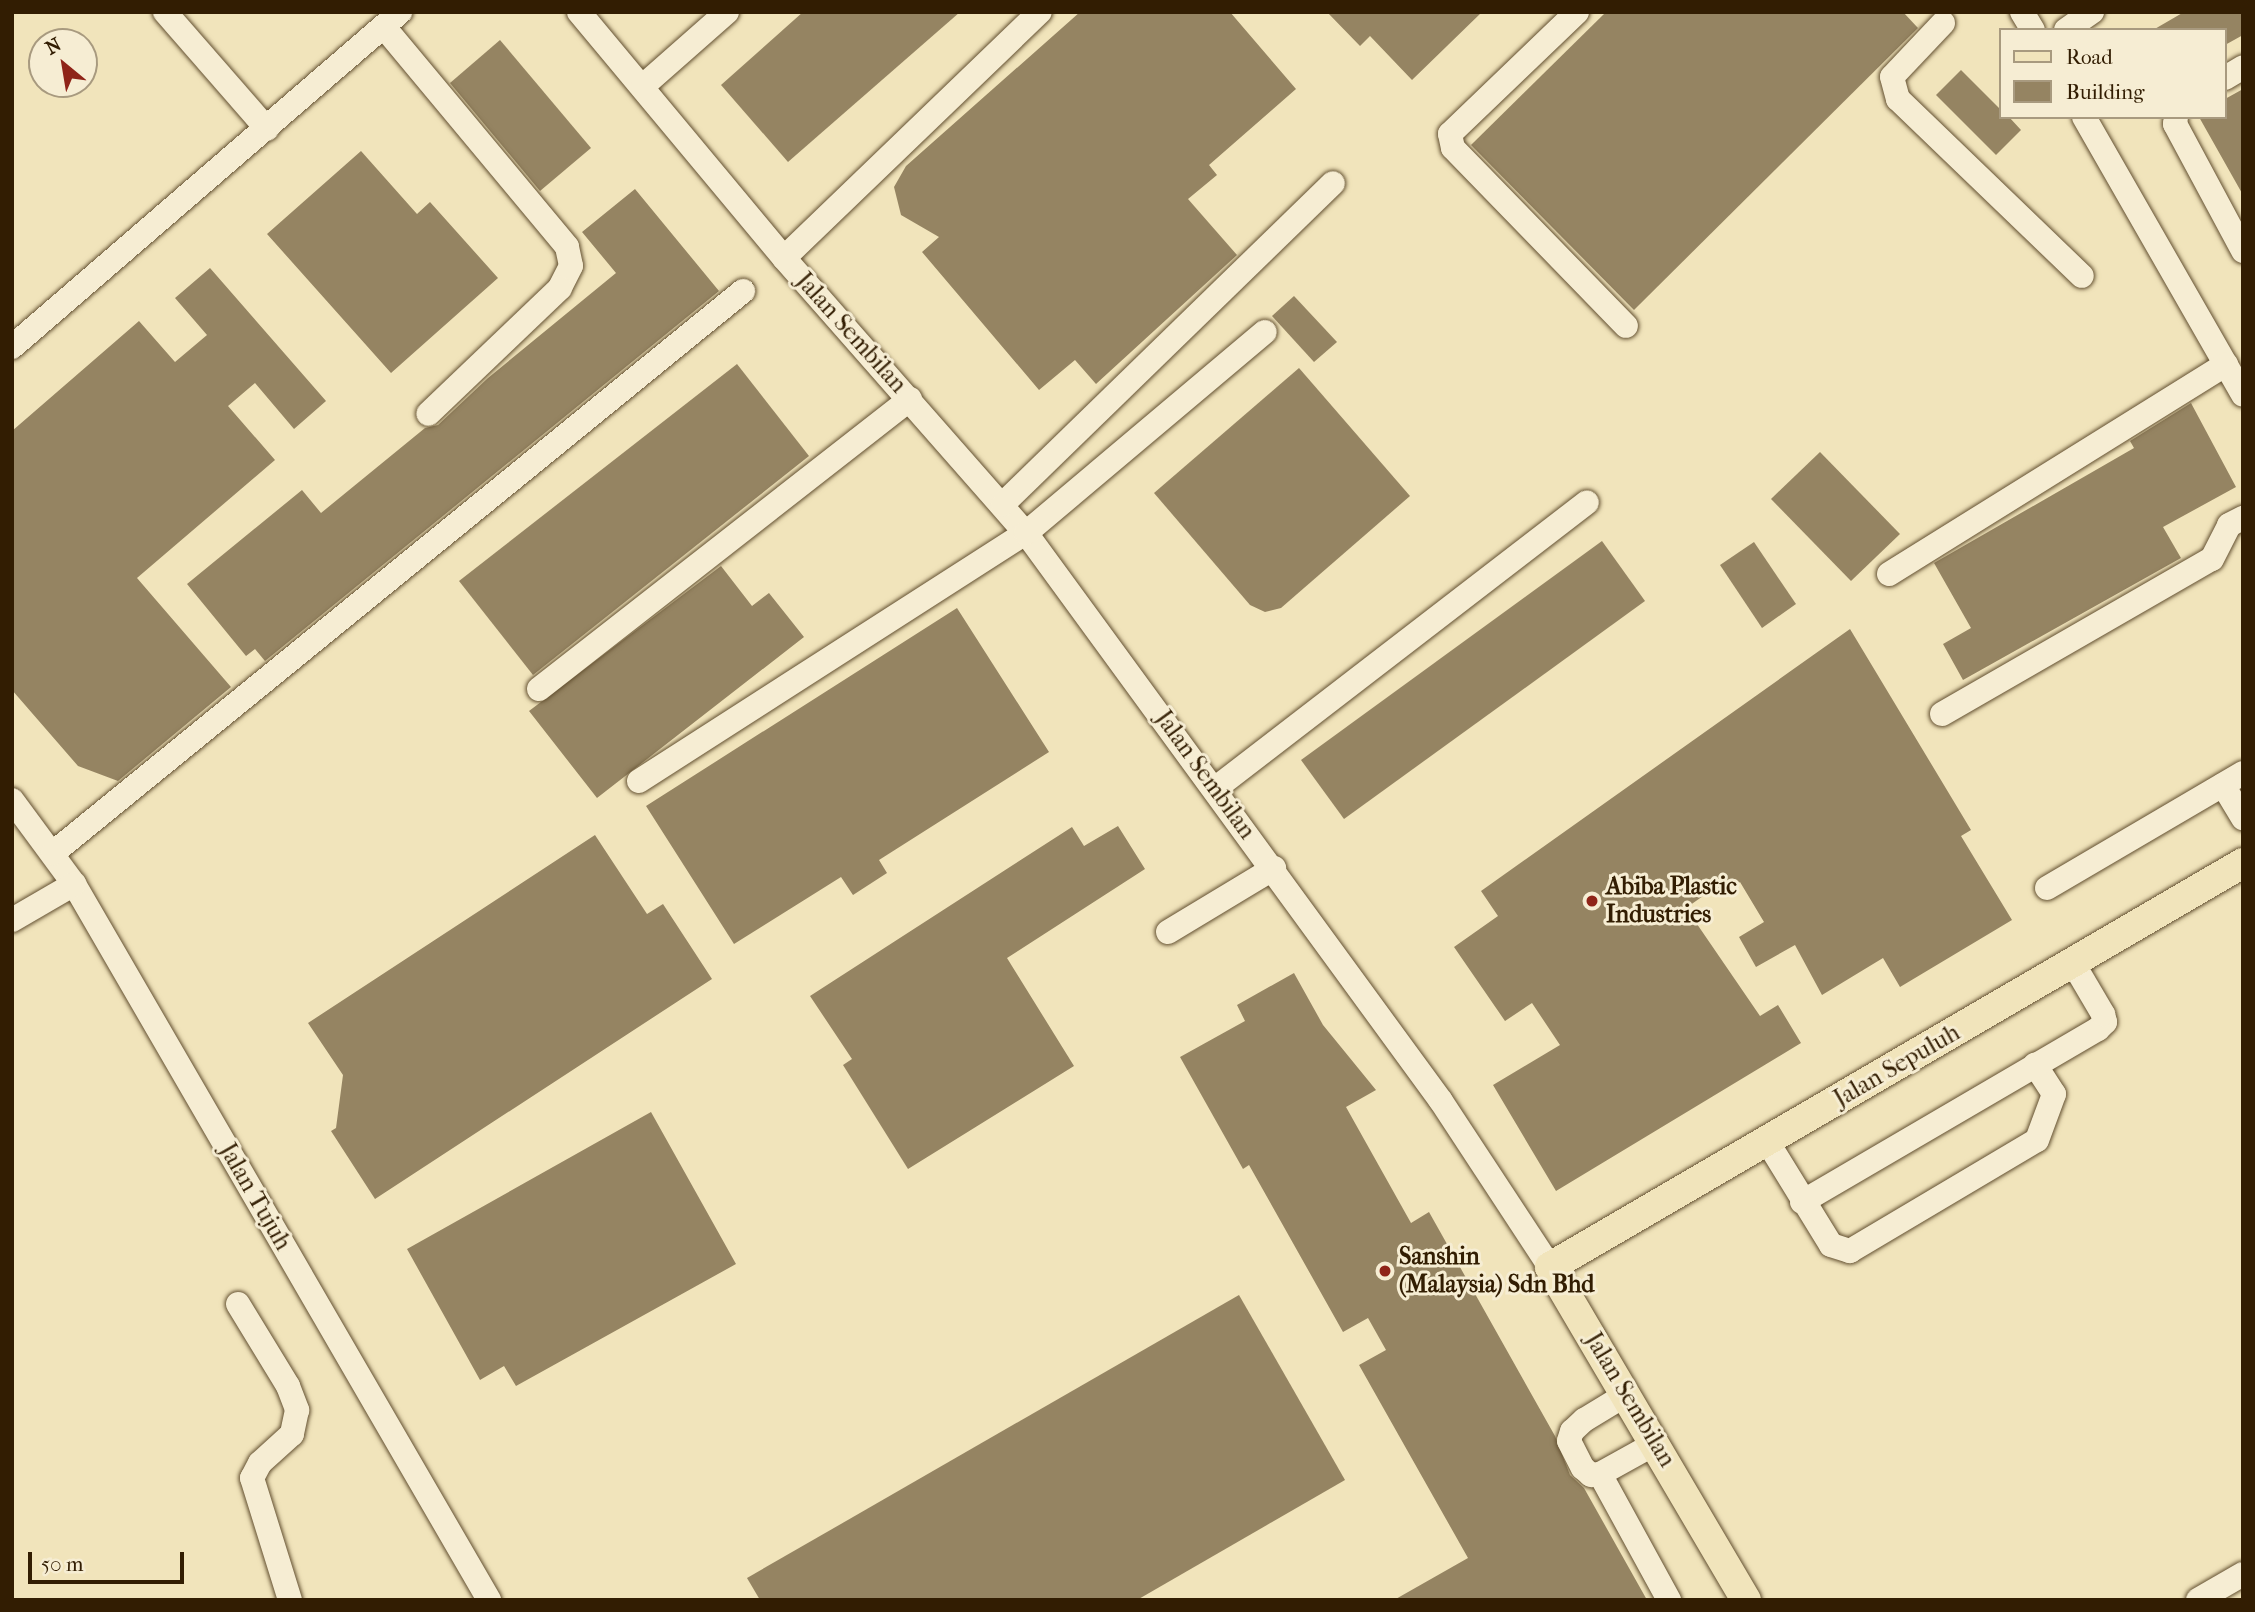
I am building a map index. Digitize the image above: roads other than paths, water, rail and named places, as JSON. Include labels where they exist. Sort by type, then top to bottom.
[{"type":"main road","name":"Jalan Sepuluh","points":[[1550,1267],[2243,863]]},
{"type":"main road","name":"Jalan Sembilan","points":[[1550,1267],[1746,1600]]},
{"type":"street","points":[[164,12],[267,129]]},
{"type":"street","name":"Jalan Sembilan","points":[[579,12],[784,258],[1026,533],[1216,788],[1441,1101],[1550,1267]]},
{"type":"street","points":[[643,86],[727,12]]},
{"type":"street","points":[[784,258],[1040,12]]},
{"type":"street","points":[[1577,12],[1450,134],[1453,148],[1626,326]]},
{"type":"street","points":[[2022,12],[2032,28]]},
{"type":"street","points":[[2069,28],[2092,12]]},
{"type":"street","points":[[1943,16],[1892,77],[1898,99],[2082,276]]},
{"type":"street","points":[[12,347],[392,20],[567,247],[571,266],[559,288],[428,414]]},
{"type":"street","points":[[2227,77],[2243,67]]},
{"type":"street","points":[[2085,119],[2243,395]]},
{"type":"street","points":[[2176,119],[2175,124],[2243,251]]},
{"type":"street","points":[[1003,504],[1333,183]]},
{"type":"street","points":[[53,853],[743,291]]},
{"type":"street","points":[[639,781],[1026,533],[1265,332]]},
{"type":"street","points":[[1888,574],[2225,364]]},
{"type":"street","points":[[539,689],[909,399]]},
{"type":"street","points":[[1216,788],[1587,502]]},
{"type":"street","points":[[1942,714],[2212,559],[2229,525],[2243,518]]},
{"type":"street","points":[[2047,888],[2233,779],[2243,818]]},
{"type":"street","name":"Jalan Tujuh","points":[[12,800],[74,884],[489,1600]]},
{"type":"street","points":[[1168,932],[1274,868]]},
{"type":"street","points":[[12,920],[74,884]]},
{"type":"street","points":[[1802,1202],[2105,1022],[2073,963]]},
{"type":"street","points":[[1767,1141],[1802,1202],[1831,1245],[1850,1251],[2037,1140],[2054,1094],[2035,1065]]},
{"type":"street","points":[[238,1304],[288,1386],[297,1410],[292,1434],[260,1463],[252,1478],[290,1600]]},
{"type":"street","points":[[1627,1394],[1572,1431],[1569,1441],[1583,1468],[1591,1475],[1600,1474],[1656,1443]]},
{"type":"street","points":[[1600,1474],[1670,1600]]},
{"type":"street","points":[[2198,1600],[2243,1574]]},
{"type":"place","name":"Abiba Plastic Industries","points":[[1592,901]]},
{"type":"place","name":"Sanshin (Malaysia) Sdn Bhd","points":[[1385,1271]]}]
